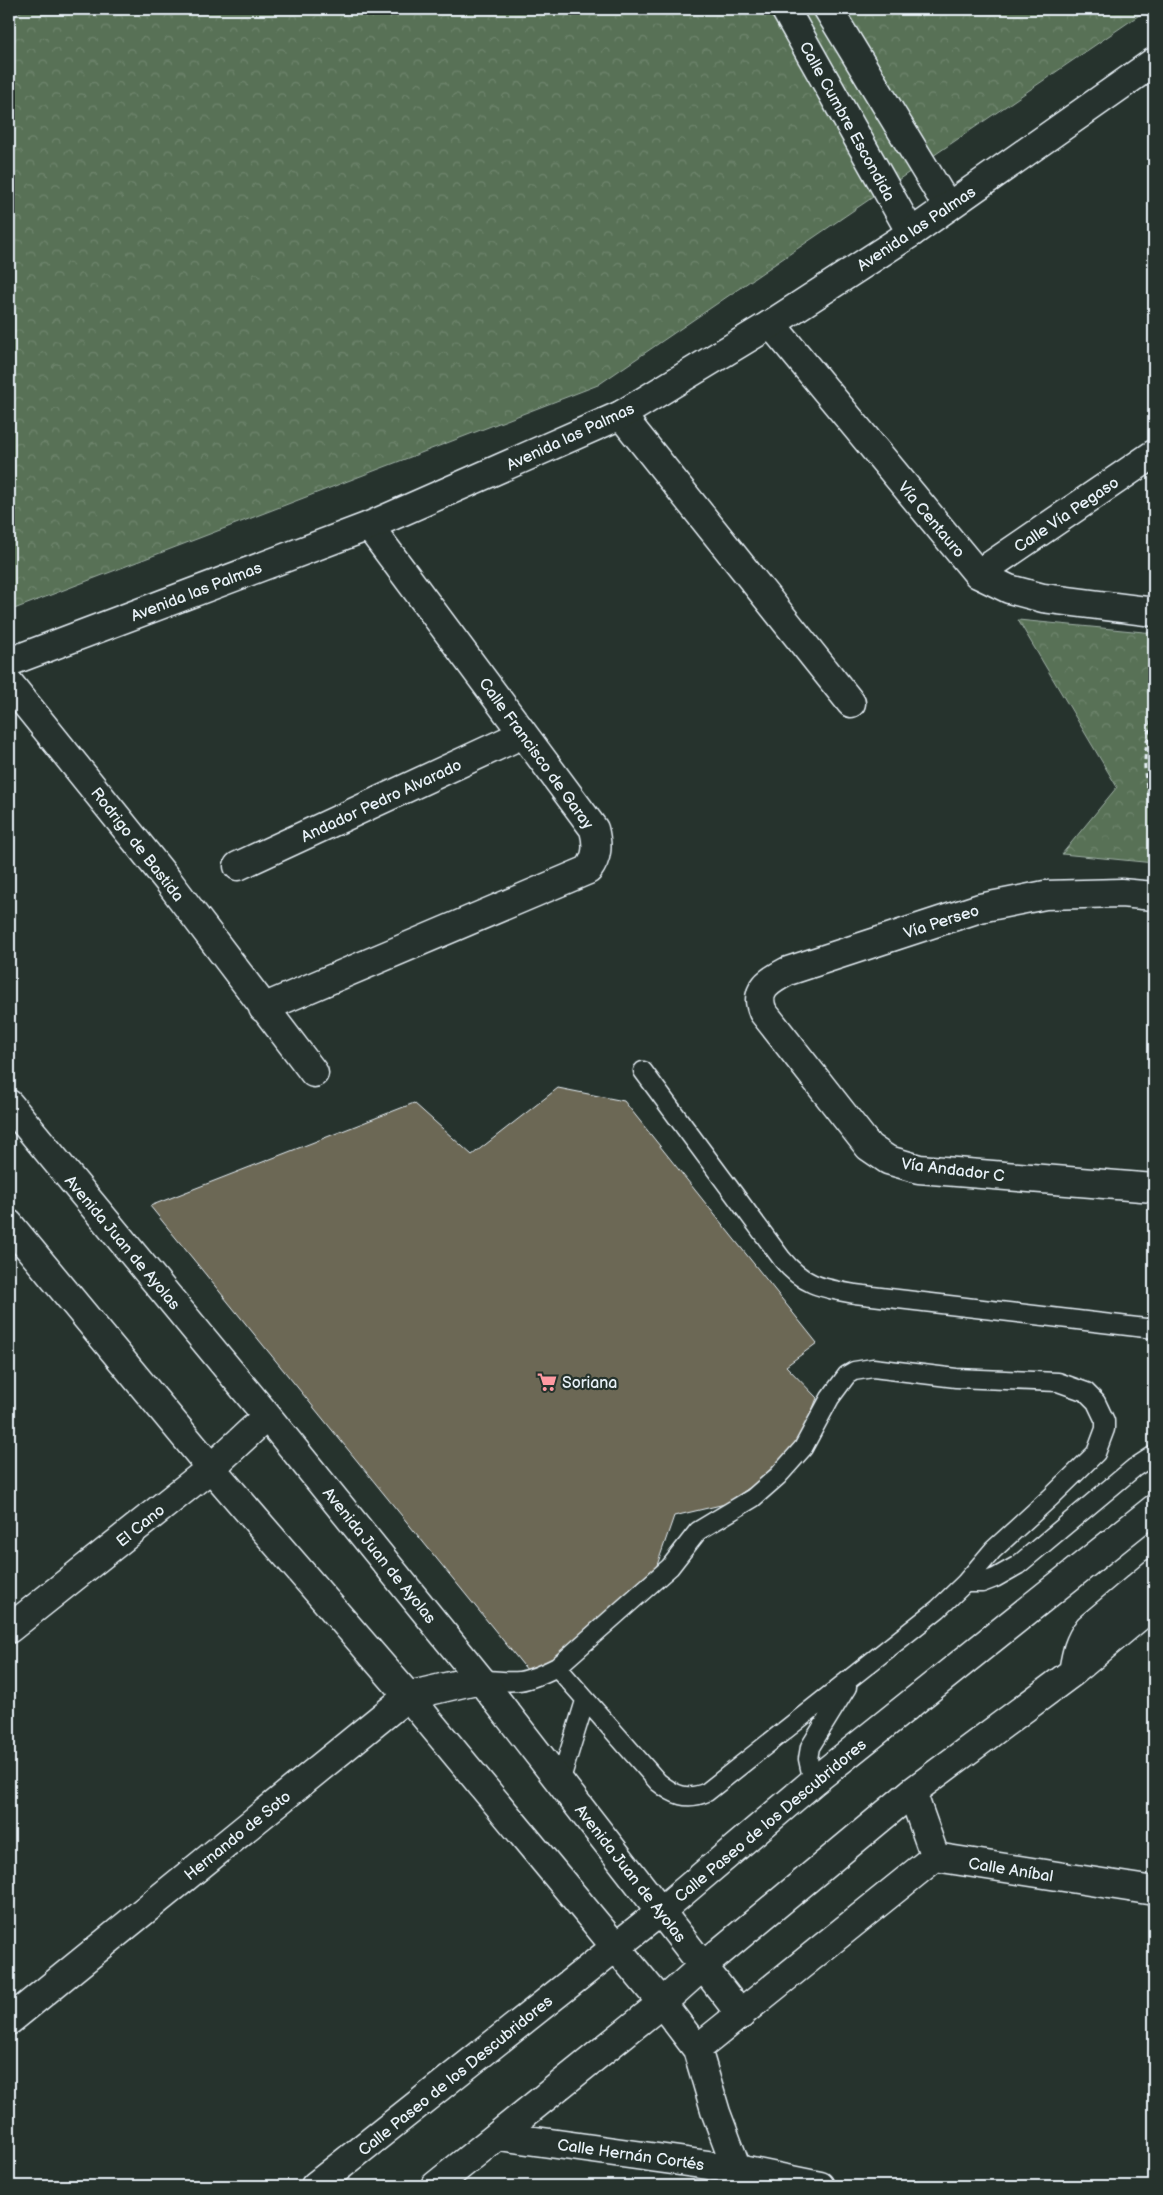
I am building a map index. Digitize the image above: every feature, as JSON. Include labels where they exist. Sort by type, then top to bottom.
[{"type":"street","name":"Calle Cumbre Escondida","points":[[785,9],[911,233]]},
{"type":"street","points":[[828,9],[948,207]]},
{"type":"street","name":"Avenida las Palmas","points":[[9,662],[369,526],[621,415],[771,324],[911,233],[1154,62]]},
{"type":"street","name":"Vía Centauro","points":[[771,324],[978,574],[1009,589],[1043,598],[1154,612]]},
{"type":"street","points":[[621,415],[851,703]]},
{"type":"street","name":"Calle Vía Pegaso","points":[[978,574],[1154,454]]},
{"type":"street","name":"Calle Francisco de Garay","points":[[264,1008],[588,870],[594,862],[597,851],[594,829],[369,526]]},
{"type":"street","name":"Rodrigo de Bastida","points":[[9,683],[169,882],[314,1074]]},
{"type":"street","name":"Andador Pedro Alvarado","points":[[238,866],[523,734]]},
{"type":"street","name":"Vía Perseo","points":[[763,1012],[760,1000],[762,988],[771,980],[788,972],[980,908],[1045,895],[1121,893],[1154,896]]},
{"type":"street","name":"Vía Andador C","points":[[763,1012],[869,1147],[888,1160],[919,1169],[1154,1188]]},
{"type":"street","name":"Avenida Juan de Ayolas","points":[[9,1104],[267,1416],[480,1679],[741,2014]]},
{"type":"street","points":[[13,1239],[408,1696],[662,2003],[696,2049],[716,2113],[737,2169]]},
{"type":"street","name":"El Cano","points":[[9,1629],[211,1468],[267,1416]]},
{"type":"street","name":"Calle Paseo de los Descubridores","points":[[315,2186],[661,1911],[813,1782],[1154,1509]]},
{"type":"street","points":[[1074,1672],[1076,1655],[1082,1637],[1154,1573]]},
{"type":"street","points":[[435,2186],[662,2003],[703,1966],[912,1792],[1074,1672],[1154,1604]]},
{"type":"street","name":"Hernando de Soto","points":[[9,2021],[408,1696],[480,1679]]},
{"type":"street","points":[[696,2049],[935,1858],[912,1792]]},
{"type":"street","name":"Calle Aníbal","points":[[935,1858],[1154,1891]]},
{"type":"street","name":"Calle Hernán Cortés","points":[[499,2136],[737,2169],[820,2186]]},
{"type":"lane","points":[[643,1071],[782,1259],[792,1271],[813,1286],[855,1294],[1154,1329]]},
{"type":"lane","points":[[480,1679],[522,1682],[557,1667],[670,1567],[698,1531],[753,1498],[778,1476],[802,1448],[841,1382],[847,1375],[860,1369],[873,1368],[956,1378],[1058,1382],[1086,1392],[1102,1412],[1105,1430],[1096,1453],[993,1550],[965,1583],[938,1609],[707,1792],[691,1797],[672,1793],[658,1782],[557,1667]]},
{"type":"lane","points":[[965,1583],[982,1583],[1018,1565],[1134,1468],[1154,1455]]},
{"type":"lane","points":[[813,1782],[808,1759],[810,1747],[852,1678]]},
{"type":"lane","points":[[560,1782],[585,1701]]},
{"type":"path","points":[[1154,711],[1145,744],[1144,771],[1154,808]]},
{"type":"green space","points":[[24,9],[1148,9],[598,385],[9,611],[9,21]]},
{"type":"green space","points":[[1018,620],[1154,633],[1154,863],[1062,854],[1117,787]]},
{"type":"building","name":"Soriana","points":[[558,1088],[624,1101],[817,1343],[786,1366],[817,1398],[804,1431],[775,1471],[725,1504],[674,1516],[655,1571],[532,1676],[150,1206],[414,1103],[472,1155]]},
{"type":"place","name":"Soriana","points":[[547,1382]]}]
